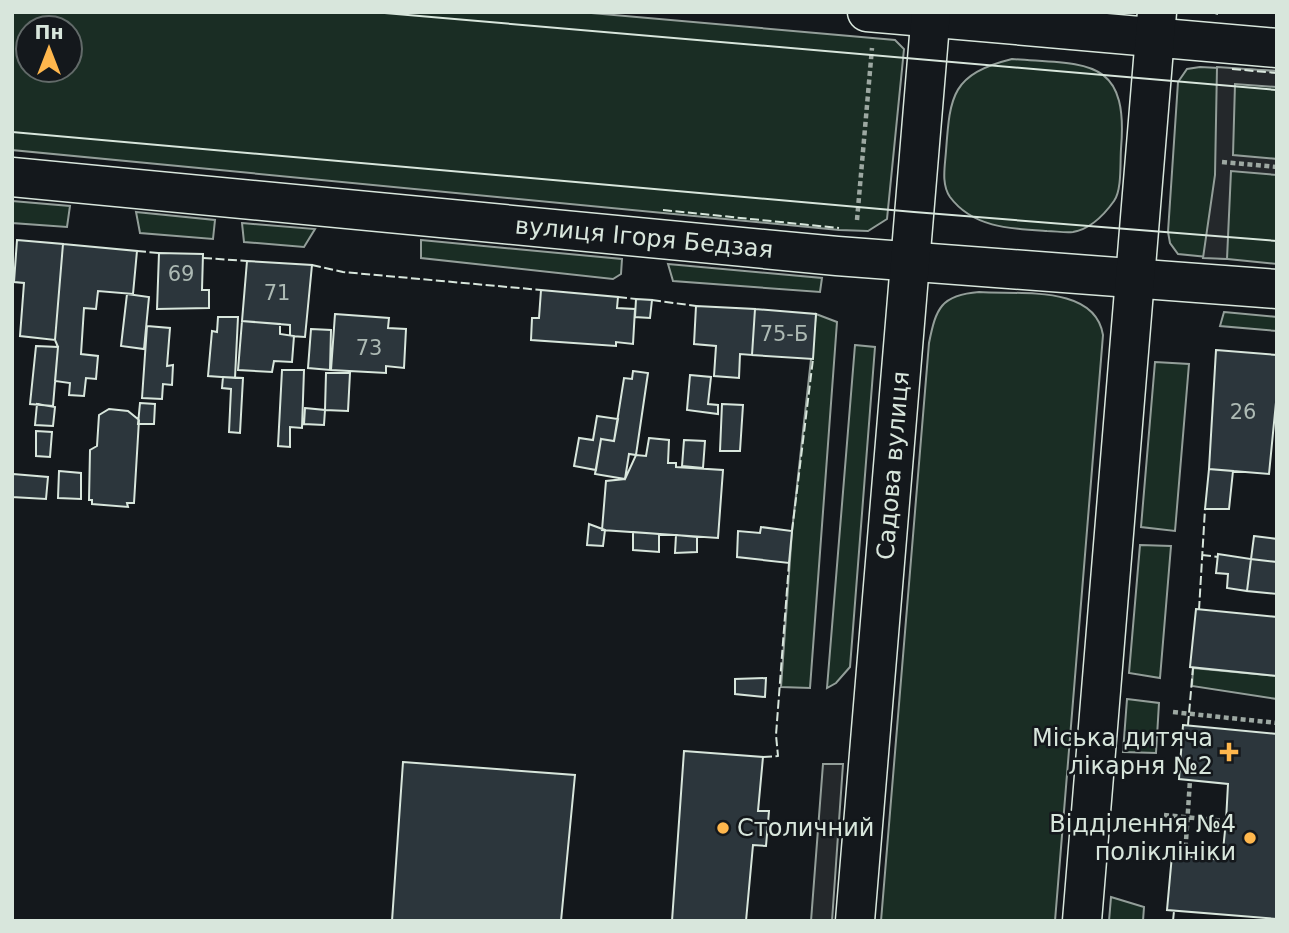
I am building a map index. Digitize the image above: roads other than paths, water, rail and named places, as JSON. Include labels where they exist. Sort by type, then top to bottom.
[{"type":"main road","points":[[867,12],[1156,25],[1277,48]]},
{"type":"main road","name":"Садова вулиця","points":[[855,921],[931,15]]},
{"type":"main road","points":[[1082,921],[1156,25]]},
{"type":"main road","name":"вулиця Ігоря Бедзая","points":[[12,177],[852,258],[1277,289]]},
{"type":"tram line","points":[[373,12],[1277,90]]},
{"type":"tram line","points":[[12,132],[914,212],[1277,241]]},
{"type":"place","name":"Міська дитяча лікарня №2","points":[[1229,752]]},
{"type":"place","name":"Столичний","points":[[723,828]]},
{"type":"place","name":"Відділення №4 поліклініки","points":[[1250,838]]}]
